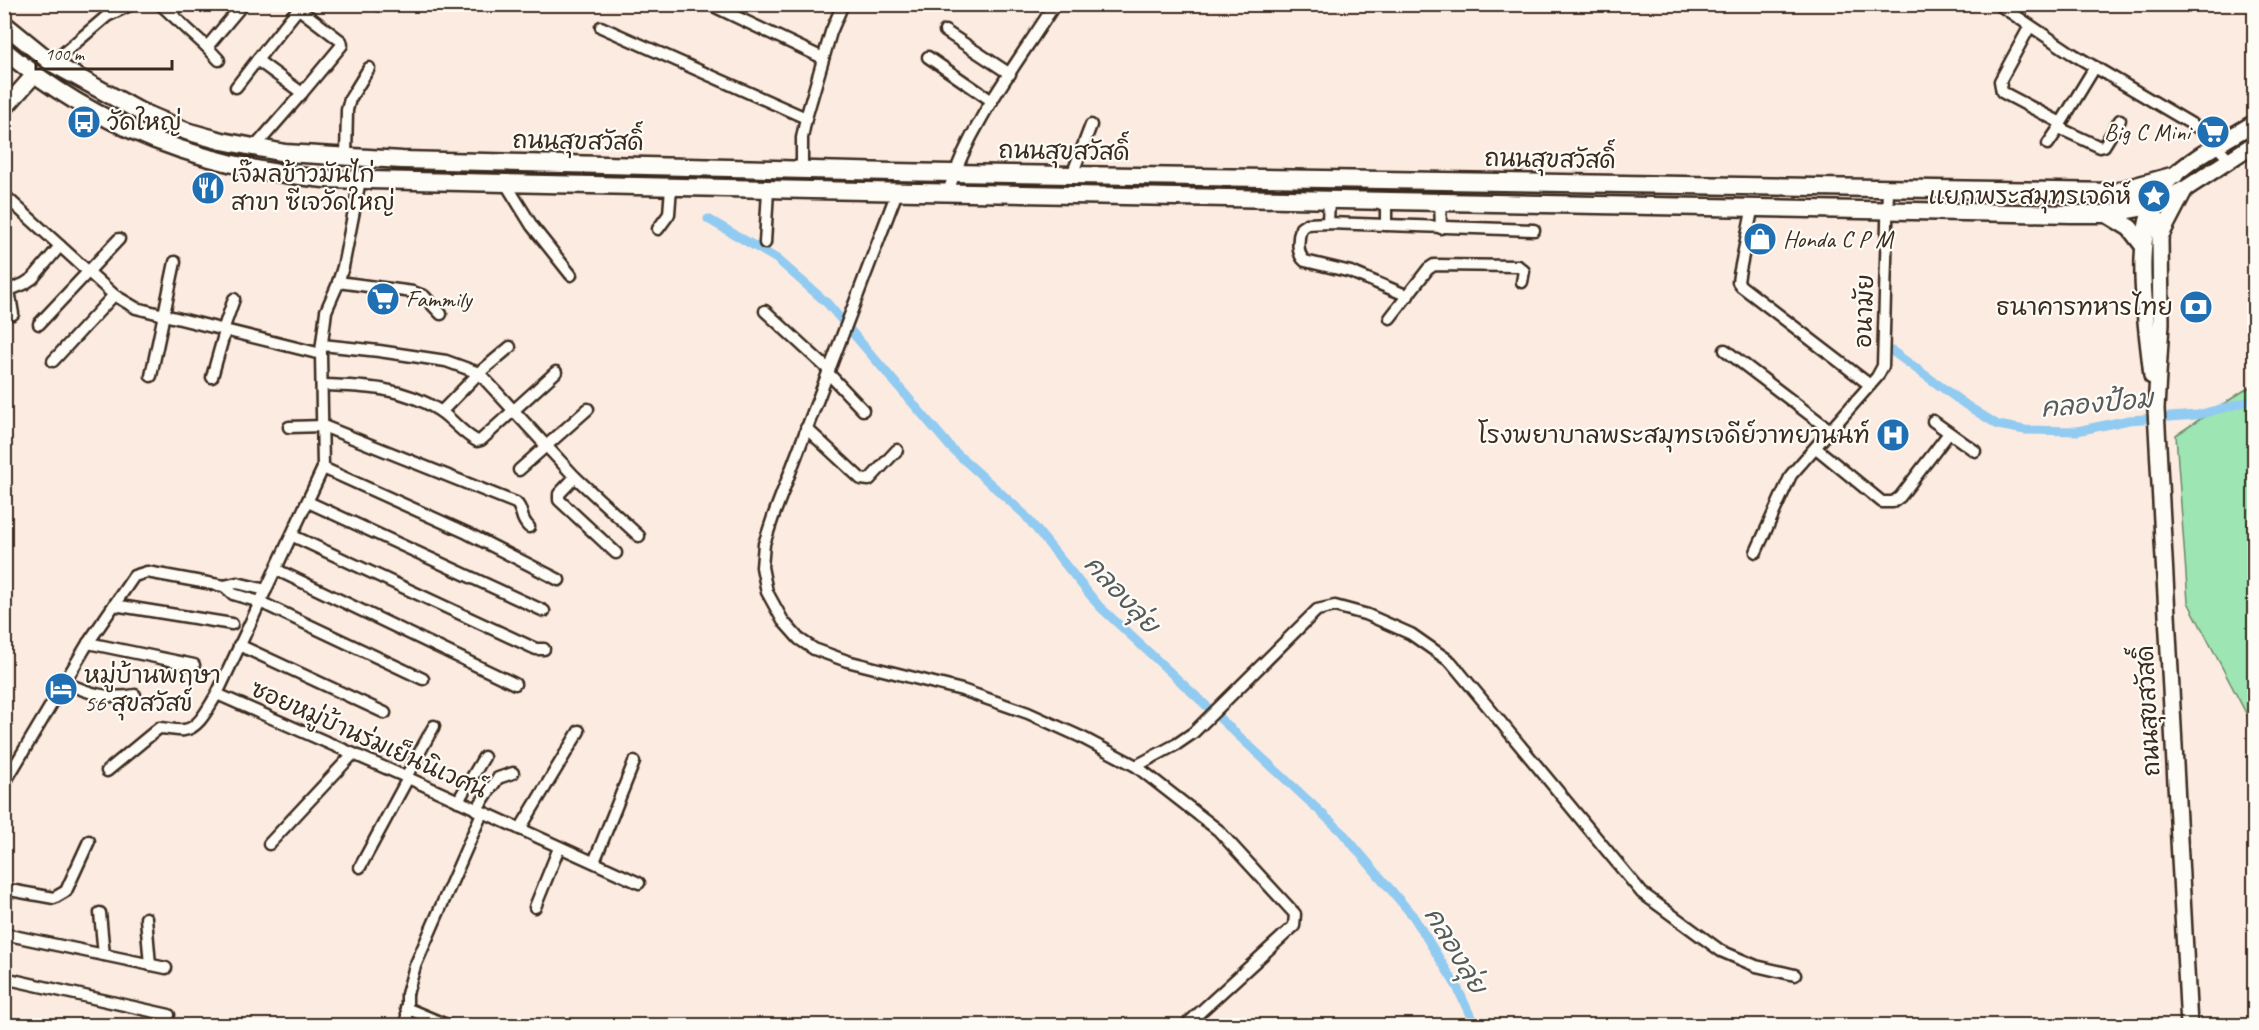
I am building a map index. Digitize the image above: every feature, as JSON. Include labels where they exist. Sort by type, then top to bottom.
[{"type":"main road","name":"ถนนสุขสวัสดิ์","points":[[4,24],[52,63],[139,111],[186,131],[254,148],[285,153],[402,160],[802,170],[2115,192],[2139,196],[2151,206],[2158,222],[2160,237],[2153,313]]},
{"type":"main road","name":"ถนนสุขสวัสดิ์","points":[[4,50],[34,75],[84,107],[170,146],[207,159],[249,169],[288,175],[360,180],[2107,214],[2151,206],[2185,189],[2253,147]]},
{"type":"main road","points":[[4,109],[34,75]]},
{"type":"main road","name":"ถนนสุขสวัสดิ์","points":[[2189,1026],[2157,429],[2153,313],[2143,245],[2151,206],[2158,193],[2175,175],[2254,123]]},
{"type":"main road","points":[[2115,192],[2175,175]]},
{"type":"main road","points":[[2160,237],[2185,189]]},
{"type":"main road","points":[[2107,214],[2130,228],[2143,245]]},
{"type":"street","points":[[52,63],[107,16],[132,4]]},
{"type":"street","points":[[160,4],[219,60]]},
{"type":"street","points":[[171,14],[180,4]]},
{"type":"street","points":[[207,47],[243,4]]},
{"type":"street","points":[[709,4],[823,58]]},
{"type":"street","points":[[948,192],[954,173],[992,101],[1055,4]]},
{"type":"street","points":[[1998,4],[2096,67],[2200,129],[2229,160]]},
{"type":"street","points":[[802,170],[802,138],[806,118],[838,6]]},
{"type":"street","points":[[236,87],[301,7],[341,41],[342,45],[254,148]]},
{"type":"street","points":[[2030,26],[2000,81],[2002,92],[2095,147],[2104,146],[2120,120]]},
{"type":"street","points":[[601,27],[806,118]]},
{"type":"street","points":[[945,31],[1010,74]]},
{"type":"street","points":[[928,57],[992,101]]},
{"type":"street","points":[[257,60],[302,93]]},
{"type":"street","points":[[2048,144],[2096,67]]},
{"type":"street","points":[[346,157],[347,110],[350,99],[369,68]]},
{"type":"street","points":[[1072,175],[1091,125]]},
{"type":"street","name":"ซอยหมู่บ้านร่มเย็นนิเวศน์","points":[[360,180],[338,282],[326,311],[321,350],[323,468],[217,694],[639,883]]},
{"type":"street","points":[[506,184],[532,226],[571,275]]},
{"type":"street","points":[[658,229],[669,214],[670,187]]},
{"type":"street","points":[[765,243],[768,189]]},
{"type":"street","name":"อนามัย","points":[[1756,552],[1791,475],[1880,371],[1884,358],[1888,189]]},
{"type":"street","points":[[897,192],[764,544],[762,567],[767,592],[783,621],[799,639],[814,650],[847,661],[962,690],[1028,713],[1081,737],[1136,766],[1218,830],[1295,914],[1294,926],[1185,1026]]},
{"type":"street","points":[[4,195],[114,295],[135,308],[224,331],[321,350],[379,351],[446,361],[479,373],[575,477],[639,536]]},
{"type":"street","points":[[1328,223],[1329,199]]},
{"type":"street","points":[[1386,200],[1386,225]]},
{"type":"street","points":[[1440,201],[1441,228]]},
{"type":"street","points":[[1753,206],[1738,282],[1870,385]]},
{"type":"street","points":[[1408,296],[1351,272],[1305,261],[1301,258],[1298,245],[1301,228],[1307,224],[1328,223],[1534,230]]},
{"type":"street","points":[[39,324],[119,239]]},
{"type":"street","points":[[13,314],[9,290],[33,278],[60,246]]},
{"type":"street","points":[[152,376],[175,262]]},
{"type":"street","points":[[1390,318],[1428,268],[1434,265],[1518,266],[1524,271],[1522,282]]},
{"type":"street","points":[[338,282],[413,292],[424,296],[441,314]]},
{"type":"street","points":[[53,361],[114,295]]},
{"type":"street","points":[[212,377],[234,299]]},
{"type":"street","points":[[765,310],[829,372],[864,410]]},
{"type":"street","points":[[441,412],[479,373],[510,347]]},
{"type":"street","points":[[1725,350],[1830,430]]},
{"type":"street","points":[[322,385],[380,388],[403,394],[441,412],[477,441],[481,440],[555,372]]},
{"type":"street","points":[[519,470],[588,409]]},
{"type":"street","points":[[1933,421],[1975,451]]},
{"type":"street","points":[[289,427],[323,426],[516,503],[520,506],[523,521],[529,527]]},
{"type":"street","points":[[807,428],[861,479],[865,480],[869,480],[897,450]]},
{"type":"street","points":[[1816,448],[1882,502],[1887,503],[1900,497],[1949,433]]},
{"type":"street","points":[[323,468],[467,533],[559,580]]},
{"type":"street","points":[[575,477],[559,494],[559,500],[616,553]]},
{"type":"street","points":[[308,502],[544,611]]},
{"type":"street","points":[[293,536],[536,649],[544,649]]},
{"type":"street","points":[[277,570],[515,684]]},
{"type":"street","points":[[5,783],[88,643],[134,576],[147,572],[224,586],[237,584],[266,590]]},
{"type":"street","points":[[224,586],[232,594],[260,602],[423,679]]},
{"type":"street","points":[[114,605],[232,624]]},
{"type":"street","points":[[1136,766],[1177,744],[1192,733],[1317,610],[1335,606],[1368,615],[1411,634],[1451,662],[1642,893],[1721,951],[1756,966],[1795,975]]},
{"type":"street","points":[[88,643],[194,665]]},
{"type":"street","points":[[239,645],[385,713]]},
{"type":"street","points":[[64,682],[99,696],[135,695]]},
{"type":"street","points":[[107,771],[159,729],[192,728],[217,694]]},
{"type":"street","points":[[360,867],[434,726]]},
{"type":"street","points":[[520,829],[579,730]]},
{"type":"street","points":[[269,844],[353,754]]},
{"type":"street","points":[[458,801],[484,757]]},
{"type":"street","points":[[594,862],[634,762]]},
{"type":"street","points":[[407,1026],[406,1008],[415,966],[479,811],[498,778],[513,773]]},
{"type":"street","points":[[4,889],[54,898],[60,896],[66,891],[89,841]]},
{"type":"street","points":[[535,907],[559,848]]},
{"type":"street","points":[[100,913],[104,955]]},
{"type":"street","points":[[146,918],[150,965]]},
{"type":"street","points":[[4,934],[166,968]]},
{"type":"street","points":[[4,978],[169,1016]]},
{"type":"street","points":[[406,1008],[449,1026]]},
{"type":"street","points":[[4,1023],[15,1026]]},
{"type":"green space","points":[[2254,384],[2254,716],[2247,715],[2188,602],[2176,435]]},
{"type":"waterway","name":"คลองลุ่ย","points":[[708,219],[777,259],[827,303],[952,449],[1024,514],[1099,606],[1341,831],[1413,916],[1457,987],[1475,1026]]},
{"type":"waterway","name":"คลองป้อม","points":[[1892,351],[1966,405],[1998,425],[2025,430],[2077,431],[2129,420],[2197,415],[2254,400]]},
{"type":"place","name":"วัดใหญ่","points":[[84,122]]},
{"type":"place","name":"Big C Mini","points":[[2213,132]]},
{"type":"place","name":"เจ๊มลข้าวมันไก่ สาขา ซีเจวัดใหญ่","points":[[208,188]]},
{"type":"place","name":"แยกพระสมุทรเจดีห์","points":[[2154,196]]},
{"type":"place","name":"Honda C P M","points":[[1760,239]]},
{"type":"place","name":"Fammily","points":[[383,299]]},
{"type":"place","name":"ธนาคารทหารไทย","points":[[2196,307]]},
{"type":"place","name":"โรงพยาบาลพระสมุทรเจดีย์วาทยานนท์","points":[[1893,435]]},
{"type":"place","name":"หมู่บ้านพฤษา 56 สุขสวัสข์","points":[[61,689]]}]
